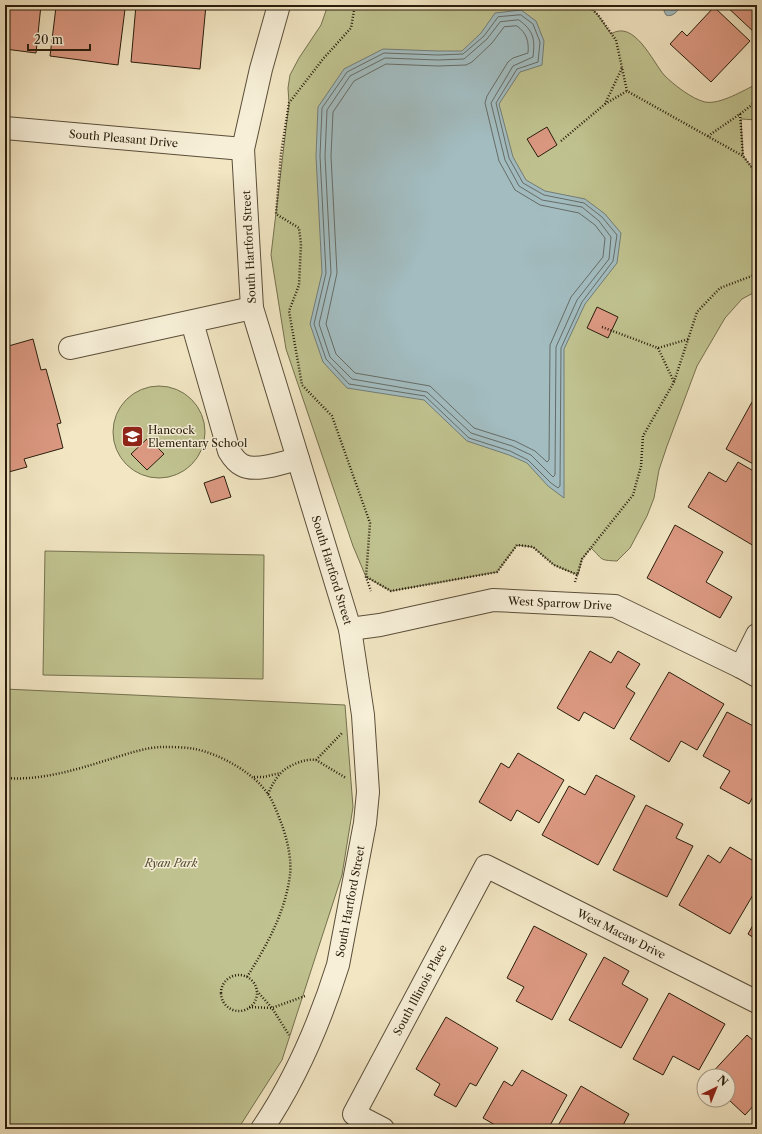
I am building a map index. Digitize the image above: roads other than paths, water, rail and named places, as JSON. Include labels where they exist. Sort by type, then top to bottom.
[{"type":"street","name":"South Hartford Street","points":[[262,1129],[304,1055],[332,985],[338,965],[365,823],[368,792],[363,715],[350,630],[252,308],[243,149],[261,69],[279,5]]},
{"type":"street","name":"South Pleasant Drive","points":[[5,128],[243,149]]},
{"type":"street","points":[[70,348],[252,308]]},
{"type":"street","points":[[192,322],[229,451],[234,459],[242,465],[253,469],[298,459]]},
{"type":"street","name":"West Sparrow Drive","points":[[350,630],[380,625],[493,600],[615,606],[749,671]]},
{"type":"street","points":[[749,671],[757,635]]},
{"type":"street","name":"West Macaw Drive","points":[[486,866],[757,1002]]},
{"type":"street","name":"South Illinois Place","points":[[383,1129],[354,1114],[486,866]]},
{"type":"water","points":[[666,5],[682,5],[675,13],[669,16],[666,15],[664,11]]},
{"type":"water","points":[[521,10],[536,21],[544,41],[542,65],[520,72],[499,104],[513,157],[526,180],[545,191],[585,199],[605,214],[621,233],[617,263],[585,304],[564,349],[564,498],[548,486],[527,463],[509,455],[467,441],[424,400],[347,388],[323,362],[310,324],[322,273],[316,156],[318,107],[344,69],[383,49],[462,51],[481,33],[495,13]]},
{"type":"place","name":"Hancock Elementary School","points":[[132,436]]},
{"type":"park label","name":"Ryan Park","points":[[171,863]]}]
